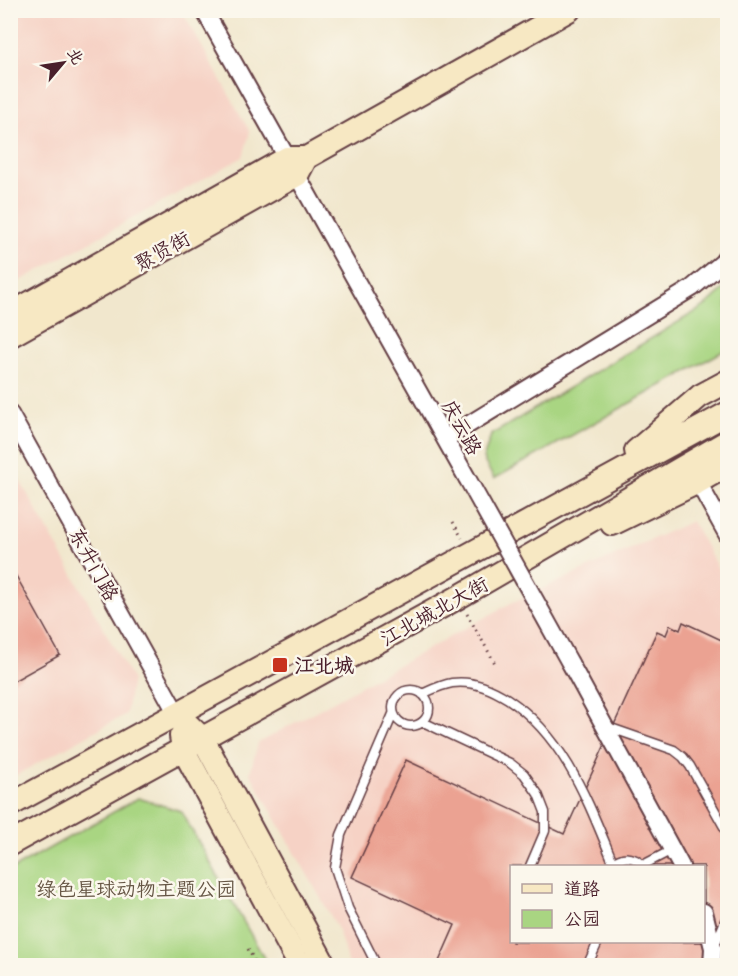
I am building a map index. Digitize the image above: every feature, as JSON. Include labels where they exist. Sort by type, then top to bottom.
[{"type":"main road","name":"聚贤街","points":[[10,336],[296,164],[569,10]]},
{"type":"main road","name":"聚贤街","points":[[10,314],[296,164]]},
{"type":"main road","points":[[603,480],[700,396],[728,381]]},
{"type":"main road","name":"江北城北大街","points":[[10,805],[728,413]]},
{"type":"main road","name":"江北城北大街","points":[[10,844],[193,744],[462,606],[728,441]]},
{"type":"main road","points":[[462,606],[728,465]]},
{"type":"main road","name":"东升门路","points":[[177,714],[300,966]]},
{"type":"main road","name":"东升门路","points":[[193,744],[325,966]]},
{"type":"street","name":"庆云路","points":[[204,10],[296,164],[680,865]]},
{"type":"street","points":[[445,439],[692,288],[722,263],[728,255]]},
{"type":"street","name":"东升门路","points":[[10,414],[177,714]]},
{"type":"street","points":[[698,482],[728,537]]},
{"type":"street","points":[[705,916],[713,948],[712,966]]},
{"type":"lane","points":[[422,694],[453,683],[475,684],[496,692],[518,706],[540,727],[577,778],[611,864],[619,858],[633,858],[642,865]]},
{"type":"lane","points":[[377,966],[348,908],[335,868],[340,835],[393,714],[393,703],[400,693],[411,690],[422,694],[428,704],[429,710],[423,722],[412,727],[400,723],[393,714]]},
{"type":"lane","points":[[423,722],[510,763],[524,774],[538,794],[545,812],[545,831],[531,865]]},
{"type":"lane","points":[[604,726],[674,750],[683,757],[728,834]]},
{"type":"lane","points":[[645,865],[672,850]]},
{"type":"lane","points":[[713,948],[728,914]]},
{"type":"lane","points":[[587,966],[598,943]]},
{"type":"path","points":[[462,606],[496,665]]},
{"type":"path","points":[[248,949],[257,966]]},
{"type":"shaded area","points":[[11,10],[182,11],[250,132],[243,157],[11,286]]},
{"type":"shaded area","points":[[10,463],[132,679],[126,714],[11,778]]},
{"type":"shaded area","points":[[692,521],[727,585],[727,965],[349,965],[337,927],[250,773],[258,743],[511,603]]},
{"type":"green space","points":[[727,286],[727,349],[494,479],[483,459],[491,435],[705,306]]},
{"type":"green space","name":"绿色星球动物主题公园","points":[[138,798],[181,811],[268,965],[11,965],[11,870]]},
{"type":"building","points":[[10,565],[60,655],[10,683]]},
{"type":"building","points":[[683,622],[728,643],[728,966],[437,966],[455,925],[352,877],[406,760],[564,834],[657,631],[666,635],[670,625],[680,630]]},
{"type":"place","name":"江北城","points":[[280,665]]}]
